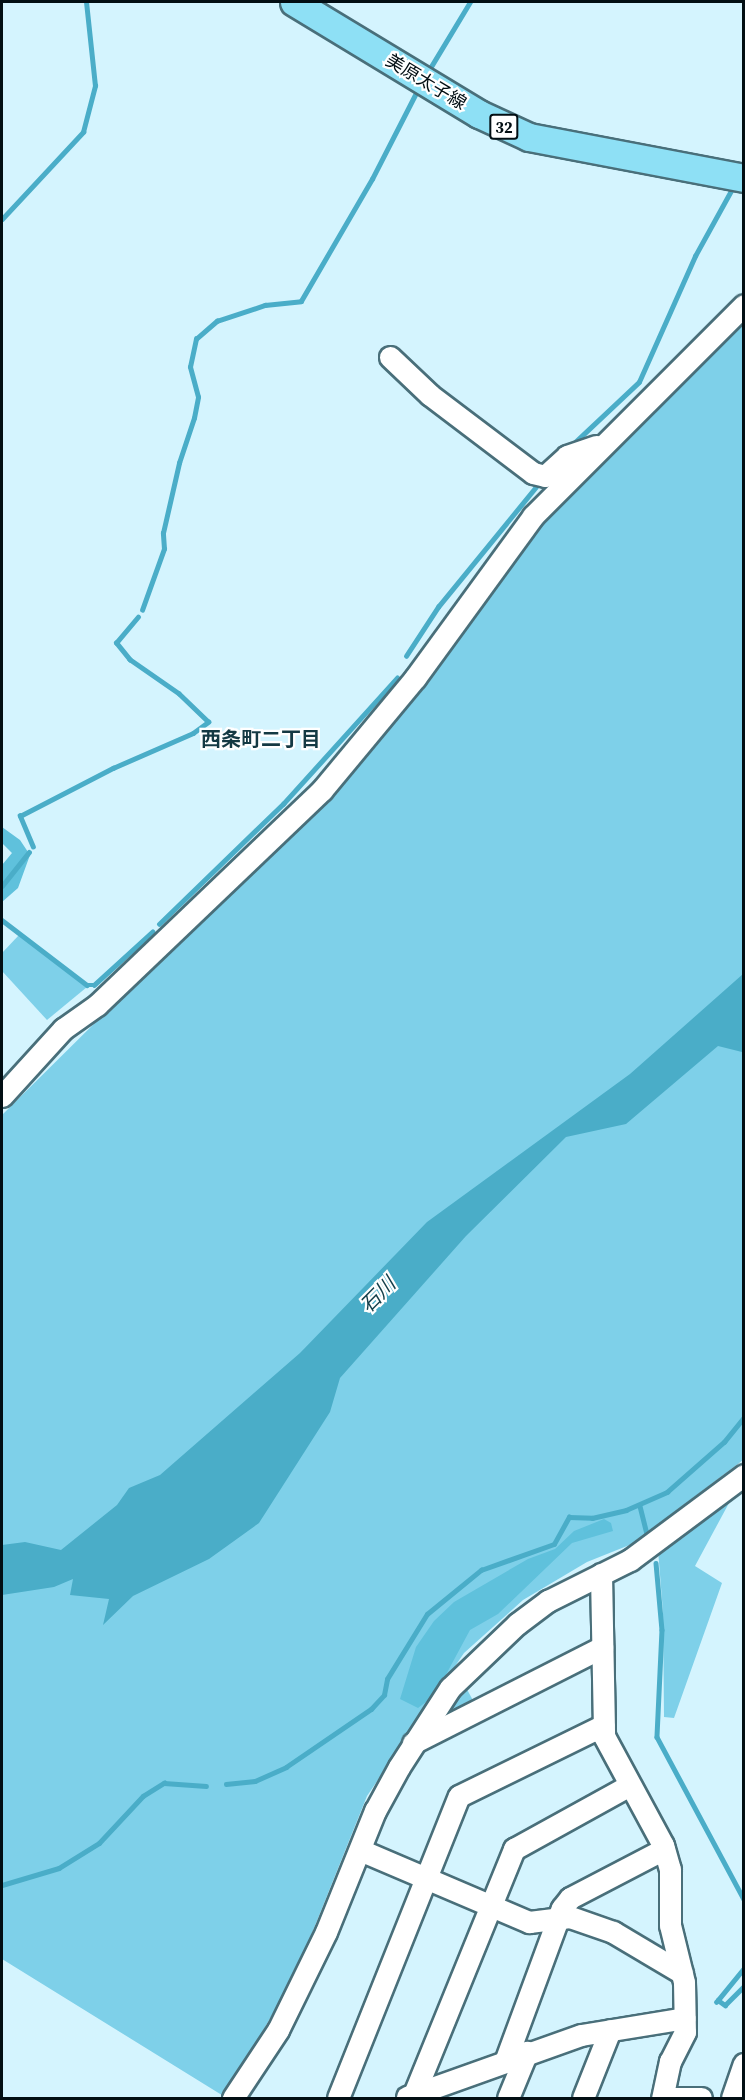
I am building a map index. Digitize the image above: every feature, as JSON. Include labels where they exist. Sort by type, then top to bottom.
[{"type":"main road","name":"美原太子線","points":[[294,2],[479,114],[529,137],[744,178]]},
{"type":"street","points":[[2,1096],[63,1029],[97,1005],[322,790],[415,678],[533,516],[602,443],[744,305]]},
{"type":"street","points":[[390,357],[430,395],[533,473],[545,476],[567,456],[602,443]]},
{"type":"street","points":[[233,2098],[278,2030],[326,1932],[375,1811],[412,1744],[450,1688],[493,1644],[548,1602],[630,1560],[744,1475]]},
{"type":"street","points":[[601,1574],[604,1736],[628,1786],[664,1849],[670,1869],[670,1925],[682,1973],[685,2032],[670,2061],[662,2098]]},
{"type":"street","points":[[412,1744],[602,1647]]},
{"type":"street","points":[[338,2098],[459,1796],[604,1725]]},
{"type":"street","points":[[409,2096],[514,1849],[628,1786]]},
{"type":"street","points":[[506,2059],[559,1919],[570,1898],[664,1849]]},
{"type":"street","points":[[360,1850],[529,1922],[570,1917],[613,1932],[682,1973]]},
{"type":"street","points":[[409,2096],[506,2059],[580,2035],[685,2018]]},
{"type":"street","points":[[583,2098],[610,2030]]},
{"type":"street","points":[[508,2098],[527,2052]]},
{"type":"street","points":[[732,2098],[744,2064]]},
{"type":"street","points":[[671,2098],[700,2098]]},
{"type":"shaded area","points":[[743,318],[743,1460],[632,1544],[587,1562],[523,1600],[464,1653],[367,1796],[296,1973],[225,2097],[2,1959],[2,1115],[234,885],[562,492]]},
{"type":"shaded area","points":[[2,827],[20,840],[30,855],[18,888],[2,902],[2,865],[12,853],[2,843]]},
{"type":"shaded area","points":[[19,935],[87,987],[47,1020],[2,971],[2,953]]},
{"type":"shaded area","points":[[729,1503],[695,1566],[722,1583],[674,1718],[664,1717],[663,1612],[658,1550]]},
{"type":"shaded area","points":[[604,1519],[611,1523],[613,1531],[572,1543],[498,1614],[470,1630],[435,1695],[418,1708],[400,1699],[416,1647],[434,1621],[454,1602],[528,1559],[555,1549],[574,1531]]},
{"type":"shaded area","points":[[463,1682],[476,1706],[445,1723],[440,1710]]},
{"type":"water","name":"石川","points":[[743,974],[742,1052],[718,1046],[626,1124],[566,1137],[466,1236],[340,1378],[330,1412],[259,1523],[209,1559],[133,1596],[103,1625],[109,1599],[70,1595],[73,1579],[54,1587],[2,1595],[2,1545],[25,1542],[61,1550],[117,1505],[129,1488],[160,1475],[300,1353],[427,1222],[630,1074]]},
{"type":"waterway","points":[[2,219],[83,132],[95,86],[86,2]]},
{"type":"waterway","points":[[429,70],[470,2]]},
{"type":"waterway","points":[[142,610],[164,549],[163,533],[179,463],[194,418],[198,397],[190,367],[196,339],[217,321],[265,305],[301,301],[372,179],[418,89]]},
{"type":"waterway","points":[[571,446],[639,382],[695,256],[732,189]]},
{"type":"waterway","points":[[406,656],[438,607],[539,483]]},
{"type":"waterway","points":[[33,847],[20,816],[113,768],[193,733],[208,722],[179,694],[130,660],[116,643],[138,617]]},
{"type":"waterway","points":[[159,924],[283,804],[397,678]]},
{"type":"waterway","points":[[2,886],[29,852]]},
{"type":"waterway","points":[[2,920],[87,985],[94,985],[152,932]]},
{"type":"waterway","points":[[226,1784],[255,1781],[286,1767],[371,1709],[384,1695],[387,1679],[427,1614],[481,1570],[554,1544],[569,1517],[592,1518],[626,1510],[667,1492],[724,1442],[744,1417]]},
{"type":"waterway","points":[[640,1506],[647,1535]]},
{"type":"waterway","points":[[656,1563],[662,1630],[657,1737],[744,1899]]},
{"type":"waterway","points":[[2,1885],[59,1868],[99,1843],[143,1796],[164,1783],[206,1786]]},
{"type":"waterway","points":[[718,2000],[744,1968]]},
{"type":"waterway","points":[[716,2002],[718,2000],[725,2005],[744,1986]]},
{"type":"district","name":"西条町二丁目","points":[[261,739]]}]
